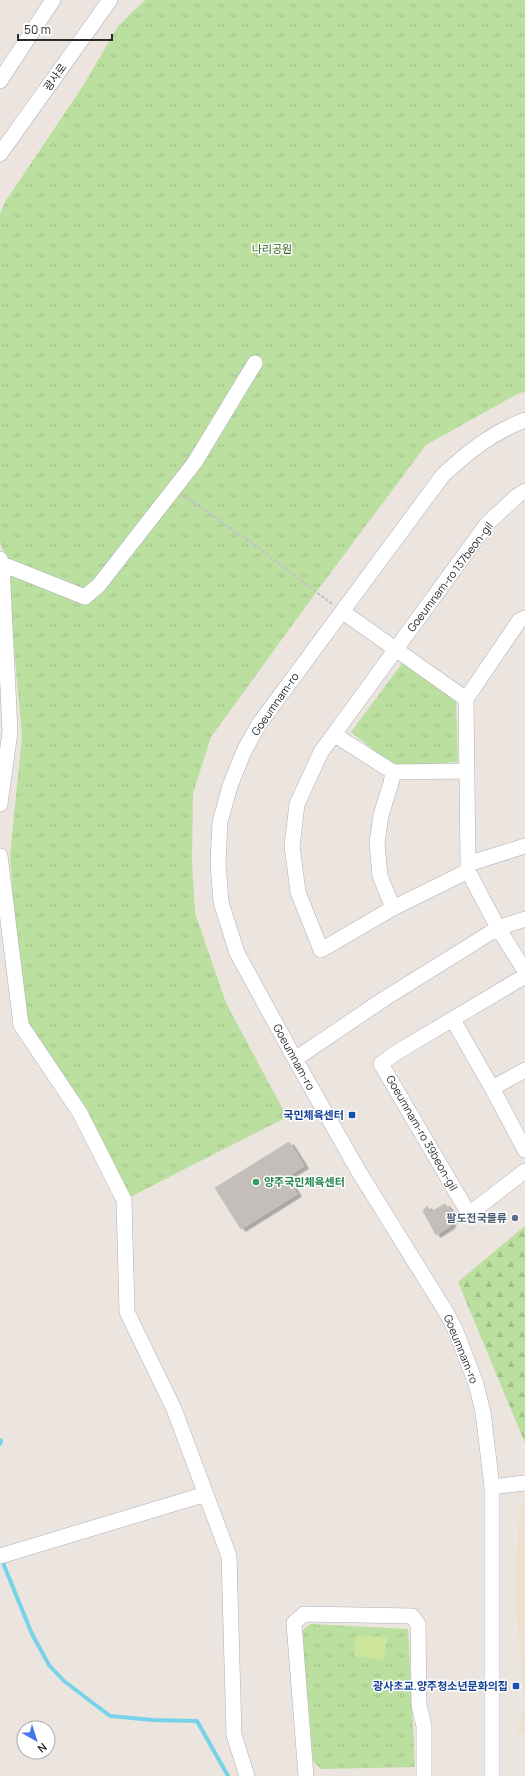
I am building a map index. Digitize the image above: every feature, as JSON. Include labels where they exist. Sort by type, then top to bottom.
[{"type":"street","points":[[0,81],[53,0]]},
{"type":"street","name":"광사로","points":[[0,154],[110,0]]},
{"type":"street","points":[[0,804],[10,732],[1,561],[85,597],[99,585],[195,462],[255,363]]},
{"type":"street","name":"Goeumnam-ro","points":[[492,1776],[492,1486],[483,1412],[476,1384],[455,1329],[430,1285],[359,1172],[237,953],[221,902],[218,863],[220,822],[230,786],[244,751],[259,724],[443,475],[480,444],[507,427],[525,420]]},
{"type":"street","name":"Goeumnam-ro 137beon-gil","points":[[525,491],[517,496],[487,524],[335,735],[321,752],[297,804],[292,846],[298,892],[321,950],[468,867],[525,846]]},
{"type":"street","points":[[343,612],[466,699]]},
{"type":"street","points":[[525,618],[519,621],[466,699],[468,867],[498,928],[525,971]]},
{"type":"street","points":[[335,735],[393,772],[467,771]]},
{"type":"street","points":[[393,772],[391,783],[380,815],[377,843],[380,876],[393,908]]},
{"type":"street","points":[[0,856],[21,1024],[80,1113],[124,1200],[127,1312],[174,1409],[229,1556],[234,1735],[247,1776]]},
{"type":"street","points":[[295,1059],[384,999],[498,928],[525,919]]},
{"type":"street","name":"Goeumnam-ro 39beon-gil","points":[[525,976],[394,1054],[381,1064],[469,1214],[525,1171]]},
{"type":"street","points":[[452,1020],[492,1088],[525,1150]]},
{"type":"street","points":[[492,1088],[525,1070]]},
{"type":"street","points":[[492,1486],[525,1483]]},
{"type":"street","points":[[4,1555],[206,1494]]},
{"type":"street","points":[[306,1776],[294,1623],[304,1614],[412,1616],[418,1624],[419,1705],[424,1726],[424,1776]]},
{"type":"path","points":[[173,489],[252,544],[343,612]]},
{"type":"shaded area","points":[[520,1504],[525,1504],[525,1707],[515,1591]]},
{"type":"shaded area","points":[[525,1707],[525,1733],[517,1733]]},
{"type":"green space","name":"나리공원","points":[[145,0],[525,0],[525,392],[519,393],[426,445],[317,591],[211,737],[193,793],[192,860],[195,913],[226,1003],[287,1117],[124,1200],[21,1025],[10,855],[22,736],[6,557],[0,542],[0,214],[5,202],[83,86],[118,26]]},
{"type":"green space","points":[[404,661],[456,701],[458,762],[394,766],[351,732]]},
{"type":"green space","points":[[525,1226],[525,1443],[458,1282]]},
{"type":"green space","points":[[310,1624],[408,1629],[415,1767],[321,1769],[313,1761],[302,1631]]},
{"type":"green space","points":[[356,1635],[387,1637],[384,1660],[354,1656]]},
{"type":"building","name":"양주국민체육센터","points":[[289,1142],[304,1166],[286,1177],[297,1194],[241,1229],[215,1188]]},
{"type":"building","points":[[445,1204],[454,1214],[450,1226],[436,1235],[423,1211],[427,1206],[431,1212]]},
{"type":"waterway","points":[[0,1440],[0,1444]]},
{"type":"waterway","points":[[1,1558],[32,1634],[49,1665],[64,1681],[110,1716],[153,1720],[197,1721],[228,1776]]},
{"type":"place","name":"국민체육센터","points":[[352,1115]]},
{"type":"place","name":"양주국민체육센터","points":[[256,1182]]},
{"type":"place","name":"팔도전국물류","points":[[515,1218]]},
{"type":"place","name":"광사초교.양주청소년문화의집","points":[[516,1686]]}]
